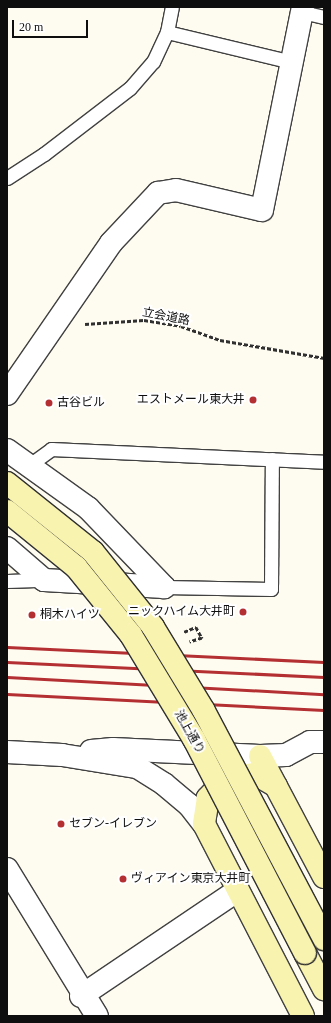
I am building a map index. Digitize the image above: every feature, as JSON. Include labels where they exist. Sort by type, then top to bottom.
[{"type":"main road","name":"池上通り","points":[[7,483],[93,552],[153,627],[204,711],[324,939]]},
{"type":"main road","name":"池上通り","points":[[7,511],[76,567],[131,635],[194,739],[324,989]]},
{"type":"main road","points":[[260,756],[324,877]]},
{"type":"main road","points":[[276,786],[255,774],[228,778],[208,798],[204,824],[303,1016]]},
{"type":"street","points":[[7,394],[111,244],[158,193],[176,190],[262,210],[302,10]]},
{"type":"street","points":[[7,450],[88,508],[164,586]]},
{"type":"street","points":[[7,522],[14,521],[26,512],[34,499],[28,466]]},
{"type":"street","points":[[7,548],[44,580],[164,586]]},
{"type":"street","points":[[62,755],[113,749],[260,756],[286,755],[310,742],[324,742]]},
{"type":"street","points":[[7,752],[62,755],[137,767],[164,784],[204,824]]},
{"type":"street","points":[[7,869],[81,996],[96,1016]]},
{"type":"street","points":[[81,996],[238,890]]},
{"type":"lane","points":[[7,178],[44,154],[130,88],[153,62],[167,32],[172,7]]},
{"type":"lane","points":[[302,10],[324,17]]},
{"type":"lane","points":[[167,32],[292,62]]},
{"type":"lane","points":[[28,466],[51,449],[324,462]]},
{"type":"lane","points":[[164,586],[272,589],[272,459]]},
{"type":"lane","points":[[7,581],[44,580]]},
{"type":"path","name":"立会道路","points":[[51,331],[95,321],[144,320],[181,326],[220,340],[324,358]]},
{"type":"path","points":[[177,635],[196,627],[202,638],[182,646]]},
{"type":"railway","points":[[7,647],[324,662]]},
{"type":"railway","points":[[7,662],[324,677]]},
{"type":"railway","points":[[7,677],[324,694]]},
{"type":"railway","points":[[7,694],[324,710]]},
{"type":"place","name":"エストメール東大井","points":[[253,400]]},
{"type":"place","name":"古谷ビル","points":[[49,403]]},
{"type":"place","name":"ニックハイム大井町","points":[[243,612]]},
{"type":"place","name":"桐木ハイツ","points":[[32,615]]},
{"type":"place","name":"セブン-イレブン","points":[[61,824]]},
{"type":"place","name":"ヴィアイン東京大井町","points":[[123,879]]}]
